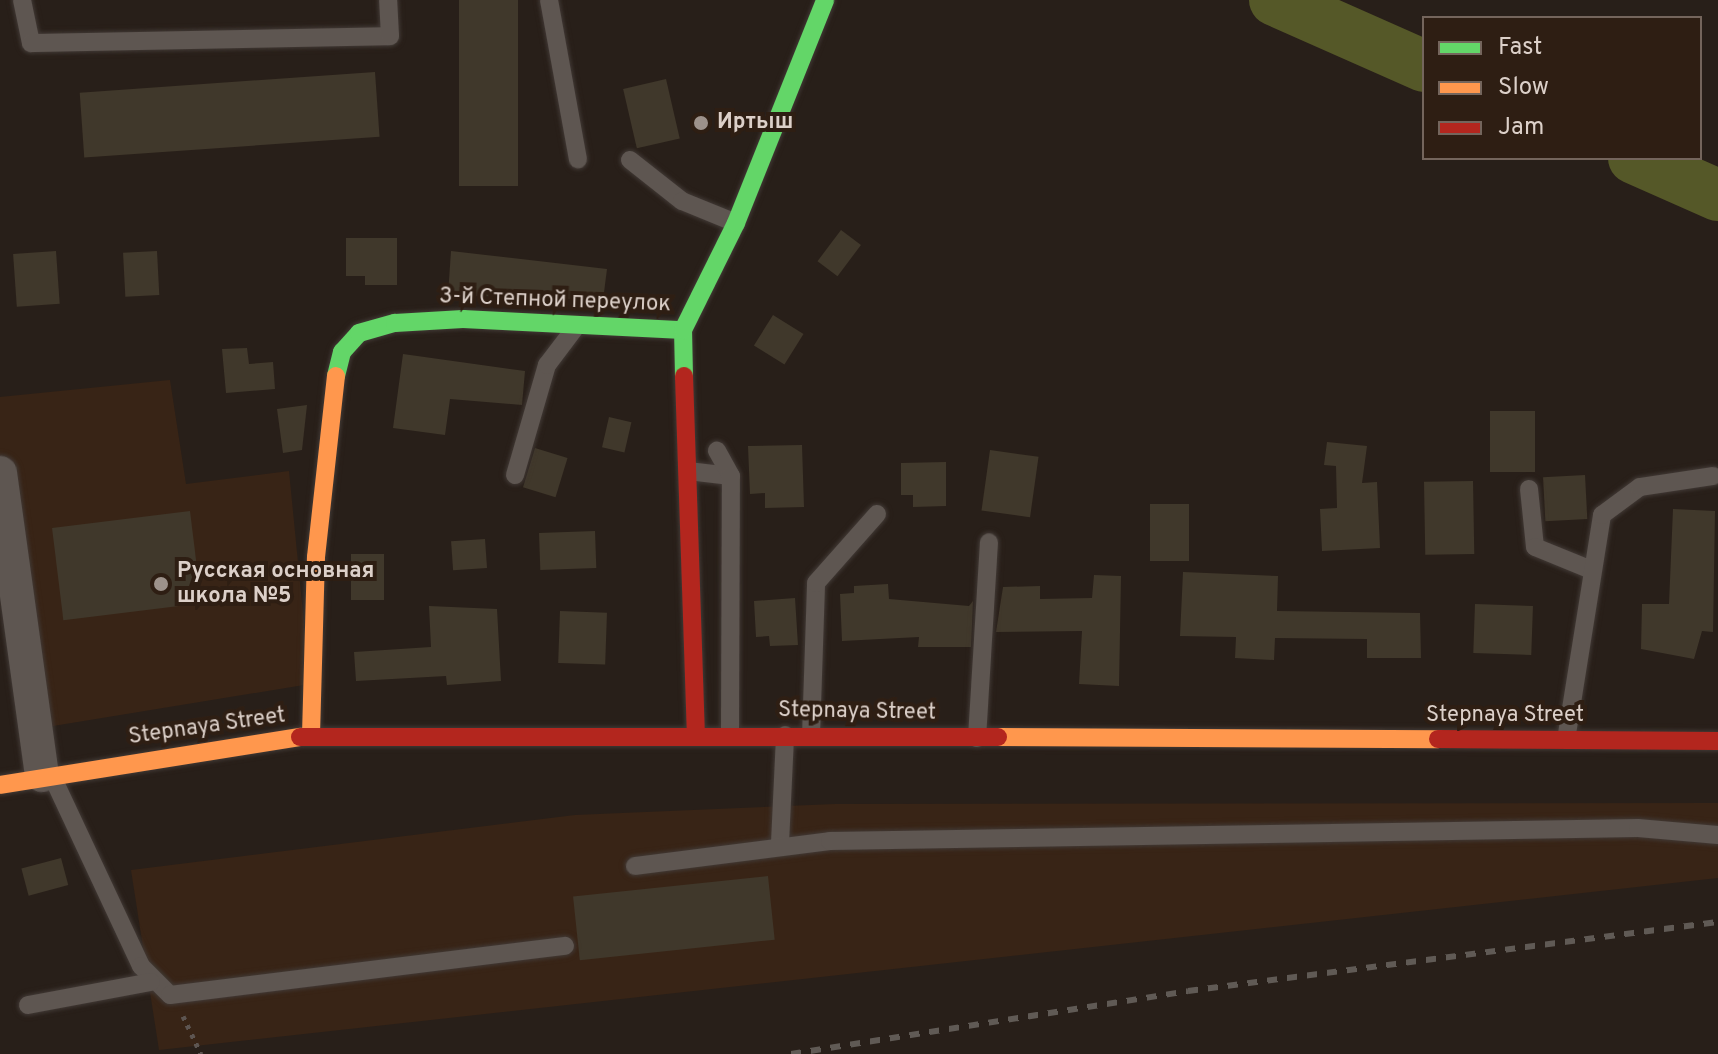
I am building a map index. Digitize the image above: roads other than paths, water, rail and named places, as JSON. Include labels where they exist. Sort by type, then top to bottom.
[{"type":"main road","points":[[696,735],[683,330],[736,223],[825,0]]},
{"type":"main road","name":"3-й Степной переулок","points":[[311,735],[316,557],[342,352],[359,333],[395,323],[463,319],[683,330]]},
{"type":"main road","name":"Stepnaya Street","points":[[0,785],[47,775],[311,735],[1718,741]]},
{"type":"street","points":[[0,473],[47,775]]},
{"type":"lane","points":[[22,0],[31,43],[390,36],[388,0]]},
{"type":"lane","points":[[549,0],[578,159]]},
{"type":"lane","points":[[630,160],[682,201],[736,223]]},
{"type":"lane","points":[[515,475],[547,365],[577,326]]},
{"type":"lane","points":[[717,451],[731,476],[730,735]]},
{"type":"lane","points":[[688,471],[731,476]]},
{"type":"lane","points":[[1566,740],[1589,569],[1602,515],[1614,501],[1640,487],[1713,476]]},
{"type":"lane","points":[[1529,489],[1535,547],[1589,569]]},
{"type":"lane","points":[[811,736],[816,583],[877,514]]},
{"type":"lane","points":[[977,738],[989,542]]},
{"type":"lane","points":[[780,843],[785,735]]},
{"type":"lane","points":[[47,775],[151,982],[177,996],[565,946]]},
{"type":"lane","points":[[635,866],[780,843],[1638,828],[1718,835]]},
{"type":"lane","points":[[28,1005],[151,982]]},
{"type":"waterway","points":[[1275,0],[1422,65]]},
{"type":"waterway","points":[[1639,160],[1718,195]]},
{"type":"railway","points":[[791,1054],[1188,991],[1718,922]]},
{"type":"place","name":"Иртыш","points":[[701,123]]},
{"type":"place","name":"Русская основная школа №5","points":[[161,584]]}]
